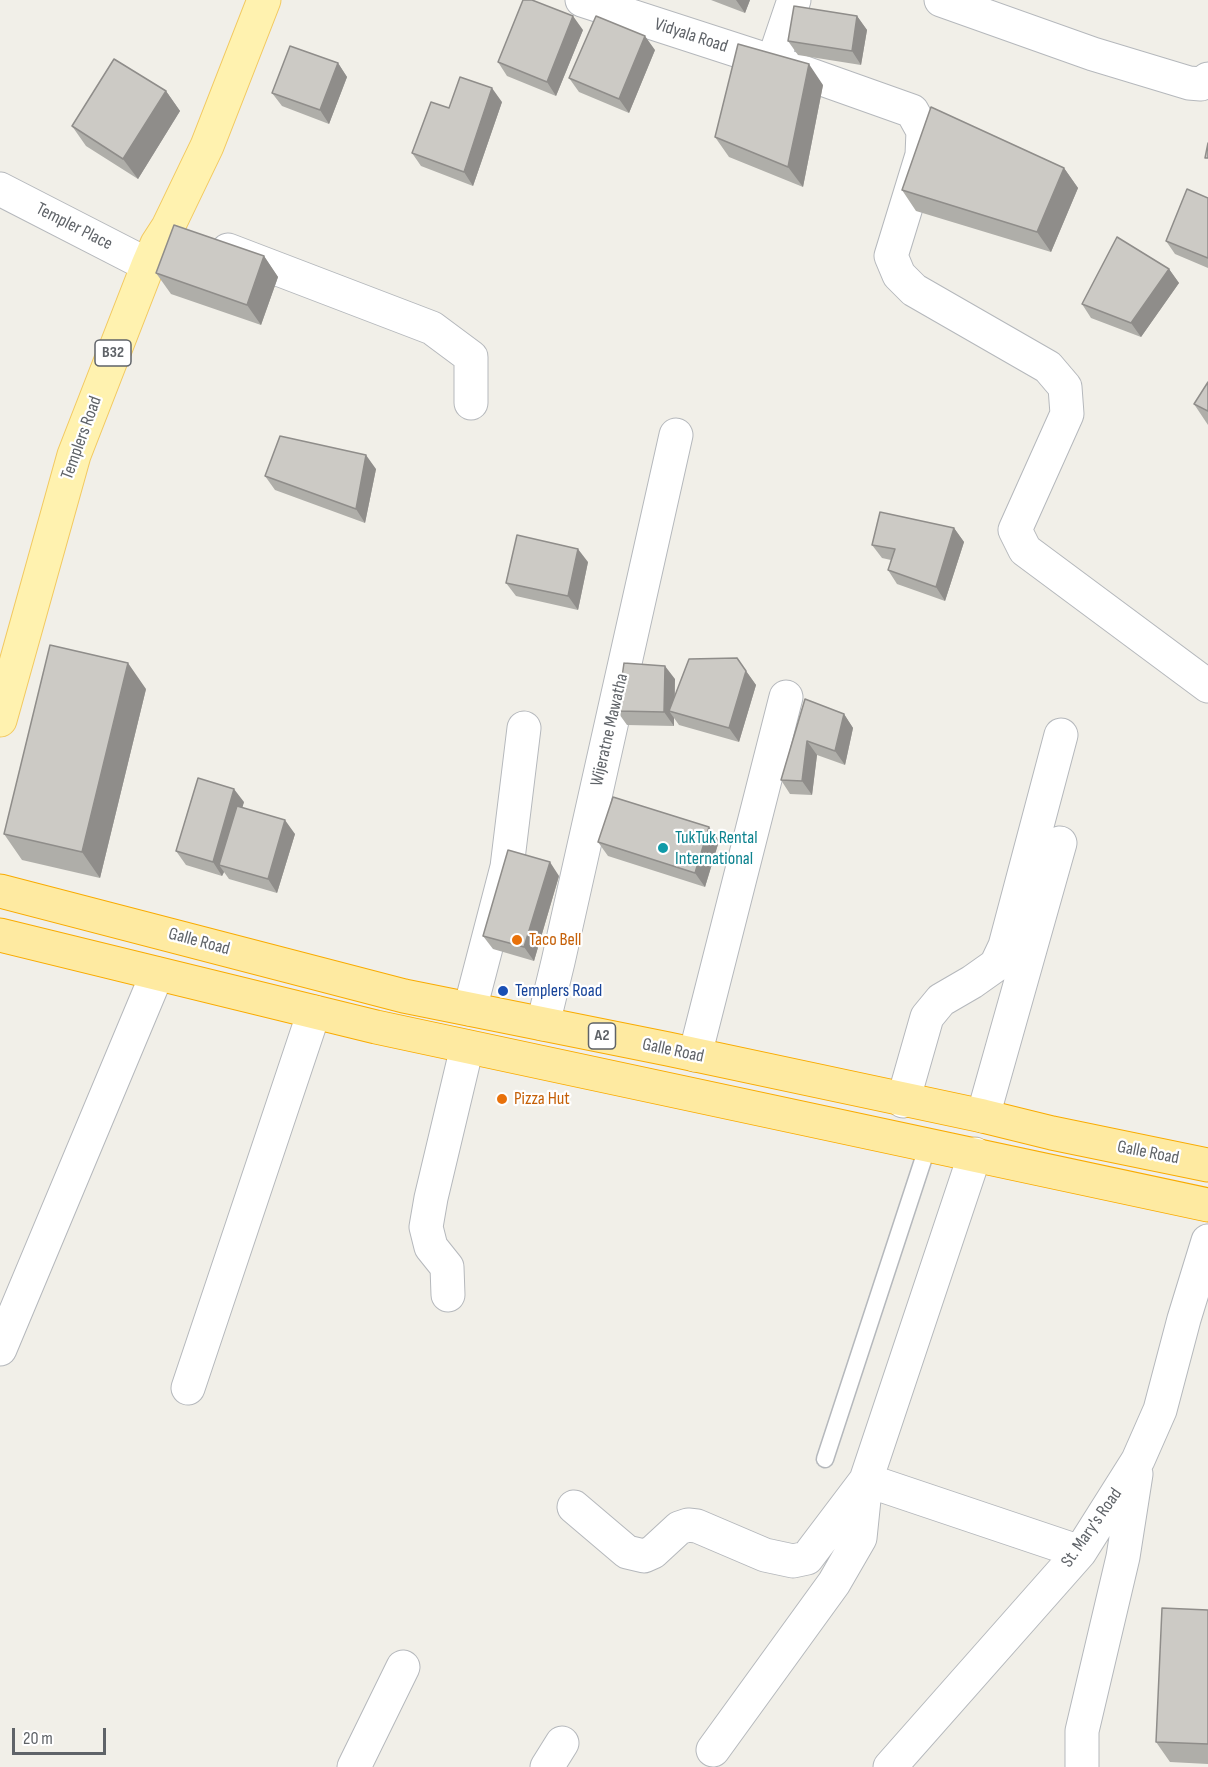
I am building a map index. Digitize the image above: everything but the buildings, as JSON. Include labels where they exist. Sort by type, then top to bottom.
[{"type":"highway","name":"Galle Road","points":[[0,891],[393,993],[983,1116],[1052,1134],[1208,1165]]},
{"type":"highway","name":"Galle Road","points":[[0,935],[466,1047],[1208,1205]]},
{"type":"main road","name":"Templers Road","points":[[0,720],[74,455],[157,244],[187,234],[207,146],[264,0]]},
{"type":"street","name":"Vidyala Road","points":[[582,0],[773,62],[912,111],[923,131],[922,155],[891,256],[899,275],[914,290],[1048,367],[1065,387],[1067,414],[1015,530],[1025,550],[1208,686]]},
{"type":"street","points":[[773,62],[795,0]]},
{"type":"street","points":[[941,0],[1093,54],[1189,83],[1201,84],[1208,79]]},
{"type":"street","name":"Templer Place","points":[[0,189],[148,266]]},
{"type":"street","points":[[187,234],[432,328],[471,357],[471,403]]},
{"type":"street","name":"Wijeratne Mawatha","points":[[543,1024],[676,435]]},
{"type":"street","points":[[695,1055],[786,697]]},
{"type":"street","points":[[470,1009],[507,867],[524,728]]},
{"type":"street","points":[[903,1101],[927,1017],[941,1000],[996,965],[1005,946],[1061,735]]},
{"type":"street","points":[[983,1116],[1060,843]]},
{"type":"street","points":[[0,1349],[157,974]]},
{"type":"street","points":[[188,1388],[314,1012]]},
{"type":"street","points":[[448,1295],[447,1267],[431,1247],[426,1227],[466,1047]]},
{"type":"street","points":[[713,1750],[839,1574],[860,1538],[866,1480],[975,1154]]},
{"type":"street","name":"St. Mary's Road","points":[[890,1767],[1080,1552],[1138,1460],[1160,1410],[1184,1318],[1208,1241]]},
{"type":"street","points":[[1082,1767],[1082,1731],[1123,1557],[1138,1460]]},
{"type":"street","points":[[574,1508],[627,1552],[644,1556],[653,1552],[679,1528],[698,1526],[765,1555],[793,1561],[807,1558],[866,1480]]},
{"type":"street","points":[[866,1480],[1080,1552]]},
{"type":"street","points":[[354,1767],[403,1667]]},
{"type":"lane","points":[[825,1459],[928,1145]]},
{"type":"place","name":"TukTuk Rental International","points":[[663,848]]},
{"type":"place","name":"Taco Bell","points":[[517,940]]},
{"type":"place","name":"Templers Road","points":[[503,991]]},
{"type":"place","name":"Pizza Hut","points":[[502,1099]]}]
